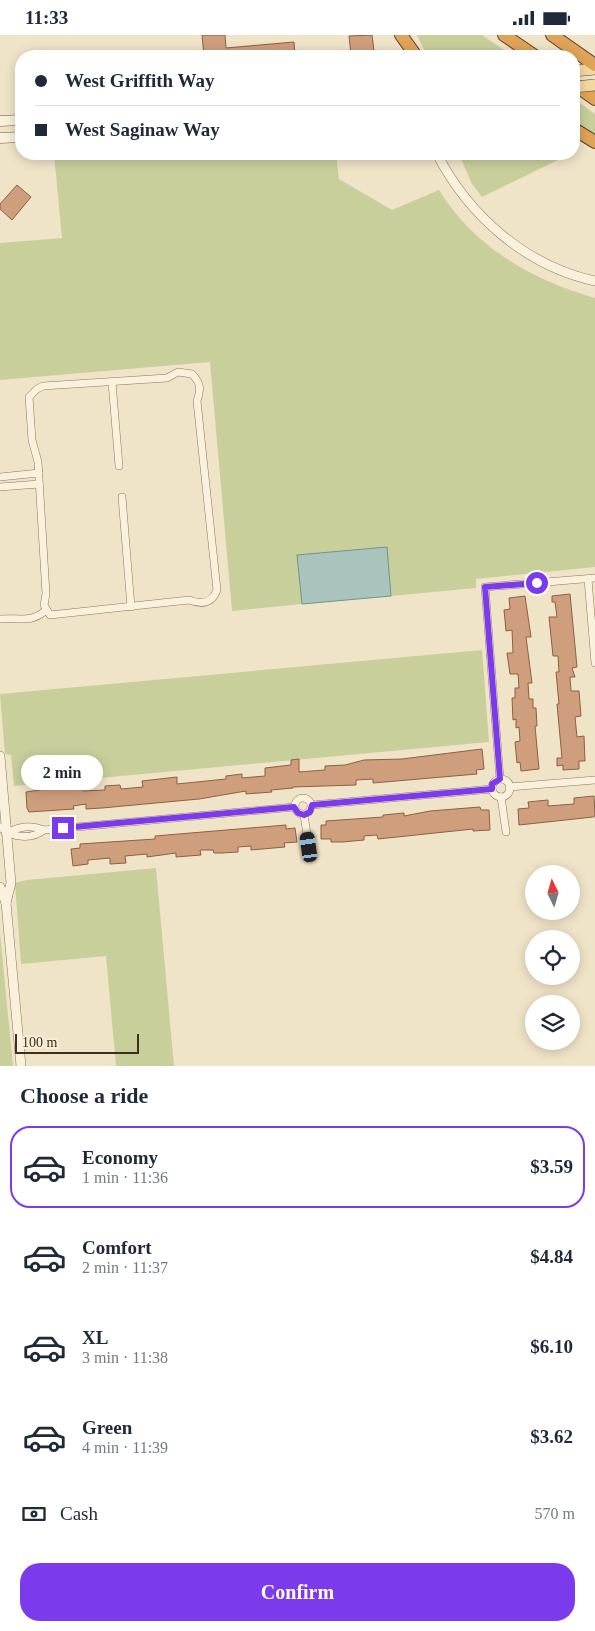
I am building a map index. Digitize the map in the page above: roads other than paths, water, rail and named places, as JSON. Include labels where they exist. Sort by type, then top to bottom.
[{"type":"highway","points":[[401,35],[412,50]]},
{"type":"highway","points":[[504,35],[525,50]]},
{"type":"highway","points":[[553,35],[595,55]]},
{"type":"highway","points":[[553,35],[574,50]]},
{"type":"highway","points":[[580,54],[595,65]]},
{"type":"highway","points":[[580,89],[595,99]]},
{"type":"highway","points":[[580,132],[595,141]]},
{"type":"main road","points":[[580,70],[595,69]]},
{"type":"main road","points":[[580,85],[595,85]]},
{"type":"main road","points":[[0,121],[15,120]]},
{"type":"main road","points":[[0,139],[15,138]]},
{"type":"street","points":[[441,160],[467,200],[508,241],[546,264],[595,281]]},
{"type":"street","points":[[185,372],[192,374],[198,379],[200,393],[197,401],[217,590],[211,601],[204,603],[189,600],[54,616],[46,611],[44,605],[46,594],[39,473],[32,440],[28,403],[32,393],[37,389],[49,385],[167,378],[185,372]]},
{"type":"street","points":[[112,382],[118,466]]},
{"type":"street","points":[[0,477],[39,473]]},
{"type":"street","points":[[9,476],[10,486]]},
{"type":"street","points":[[0,487],[40,483]]},
{"type":"street","points":[[122,497],[131,607]]},
{"type":"street","points":[[500,779],[485,587],[592,579],[595,663]]},
{"type":"street","points":[[0,619],[30,620],[38,618],[46,611]]},
{"type":"street","points":[[0,756],[3,830],[11,883],[6,903]]},
{"type":"street","points":[[500,779],[508,783],[510,787]]},
{"type":"street","points":[[500,779],[492,784],[492,789],[497,796],[502,797]]},
{"type":"street","points":[[510,787],[595,780]]},
{"type":"street","points":[[502,797],[506,795],[510,787]]},
{"type":"street","points":[[312,805],[492,789]]},
{"type":"street","points":[[302,797],[309,799],[312,805],[310,812],[304,815],[298,813],[294,807],[296,801],[302,797]]},
{"type":"street","points":[[502,797],[506,831]]},
{"type":"street","points":[[3,830],[36,826],[44,830],[294,807]]},
{"type":"street","points":[[304,815],[309,847]]},
{"type":"street","points":[[0,887],[6,903],[21,1066]]},
{"type":"water","points":[[387,547],[391,596],[302,604],[297,555]]}]
